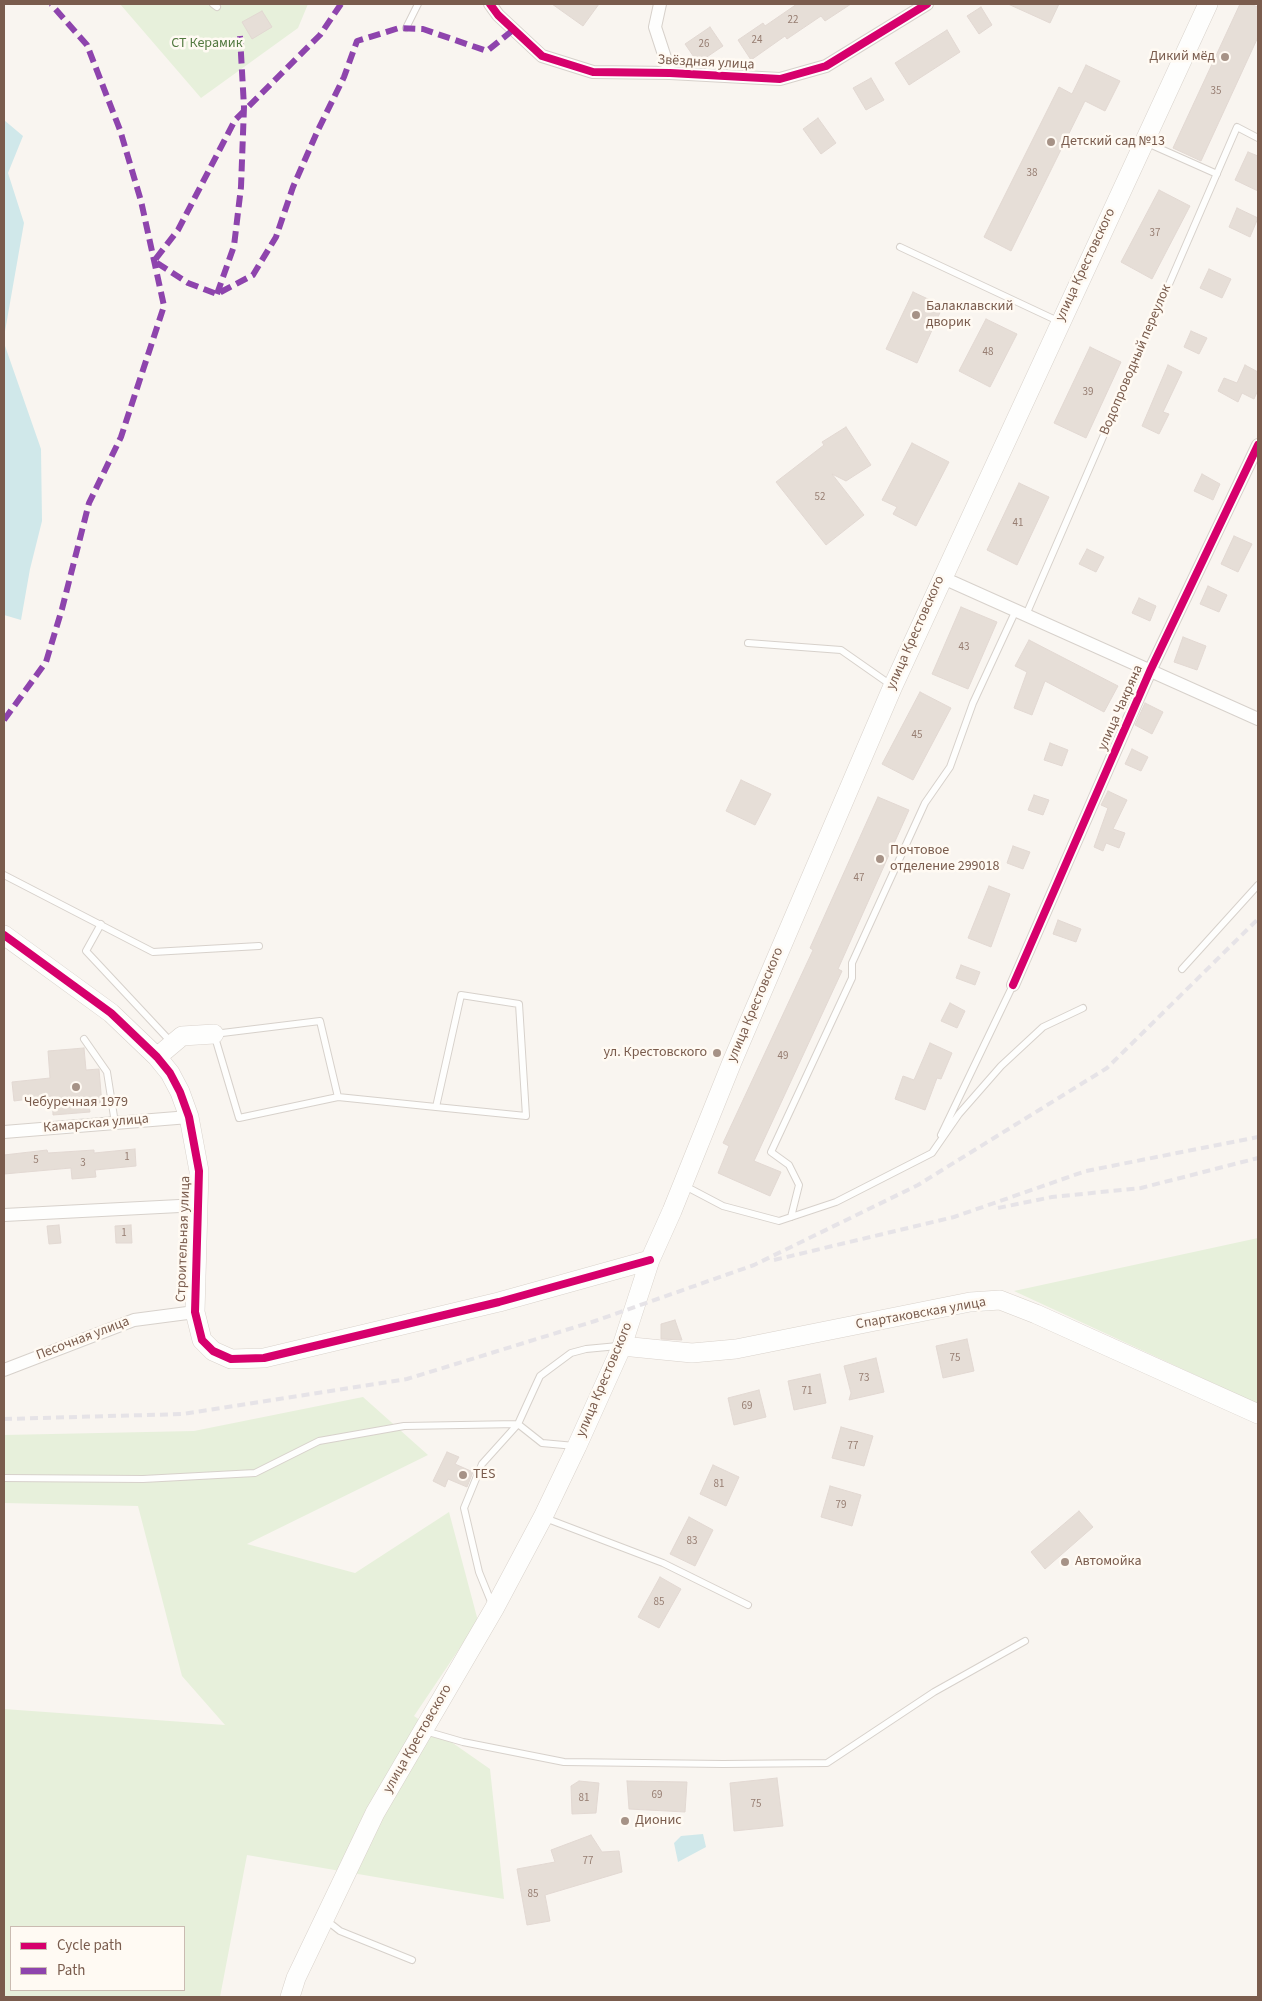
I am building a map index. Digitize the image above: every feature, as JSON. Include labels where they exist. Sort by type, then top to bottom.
[{"type":"main road","name":"улица Крестовского","points":[[290,1997],[296,1978],[375,1813],[494,1609],[543,1517],[577,1446],[622,1346],[650,1260],[732,1062],[892,686],[1208,4]]},
{"type":"main road","name":"Строительная улица","points":[[4,935],[111,1013],[157,1057],[173,1080],[189,1117],[199,1171],[194,1312],[202,1340],[214,1352],[231,1358],[264,1358],[499,1302],[650,1260]]},
{"type":"main road","points":[[157,1057],[182,1036],[214,1034]]},
{"type":"main road","name":"Спартаковская улица","points":[[622,1346],[692,1353],[736,1349],[970,1302],[1000,1300],[1036,1314],[1258,1414]]},
{"type":"street","name":"Звёздная улица","points":[[490,4],[498,15],[542,56],[593,72],[670,73],[780,79],[826,66],[927,4]]},
{"type":"street","points":[[660,4],[655,27],[670,73]]},
{"type":"street","name":"улица Чакряна","points":[[1013,985],[1150,671],[1258,445]]},
{"type":"street","points":[[941,577],[1258,719]]},
{"type":"street","name":"Камарская улица","points":[[4,1132],[189,1117]]},
{"type":"street","points":[[4,1215],[199,1205]]},
{"type":"street","name":"Песочная улица","points":[[4,1370],[134,1320],[194,1312]]},
{"type":"lane","points":[[406,28],[418,4]]},
{"type":"lane","name":"Водопроводный переулок","points":[[791,1217],[799,1185],[789,1165],[771,1152],[852,978],[852,963],[925,804],[950,766],[973,704],[1021,613],[1237,127],[1258,138]]},
{"type":"lane","points":[[1144,141],[1217,174]]},
{"type":"lane","points":[[900,246],[1060,322]]},
{"type":"lane","points":[[748,643],[841,650],[892,686]]},
{"type":"lane","points":[[4,875],[153,952],[259,946]]},
{"type":"lane","points":[[1182,969],[1258,885]]},
{"type":"lane","points":[[101,924],[86,951],[173,1044]]},
{"type":"lane","points":[[932,1153],[1013,985]]},
{"type":"lane","points":[[338,1097],[320,1021],[214,1034],[239,1118],[338,1097],[436,1107],[526,1116],[519,1004],[460,995],[436,1107]]},
{"type":"lane","points":[[682,1184],[723,1206],[779,1220],[836,1202],[932,1153],[959,1114],[1001,1066],[1043,1027],[1083,1008]]},
{"type":"lane","points":[[84,1039],[107,1072],[115,1123]]},
{"type":"lane","points":[[494,1609],[479,1572],[464,1508],[482,1464],[518,1424],[540,1376],[560,1359],[571,1353],[586,1349],[622,1346]]},
{"type":"lane","points":[[4,1478],[143,1479],[255,1473],[319,1441],[404,1426],[518,1424],[542,1443],[577,1446]]},
{"type":"lane","points":[[543,1517],[663,1563],[748,1605]]},
{"type":"lane","points":[[423,1730],[463,1742],[564,1762],[827,1763],[934,1692],[1025,1641]]},
{"type":"lane","points":[[324,1919],[340,1930],[412,1960]]},
{"type":"green space","name":"СТ Керамик","points":[[120,4],[308,4],[298,28],[201,98]]},
{"type":"green space","points":[[1258,1238],[1258,1404],[1014,1291]]},
{"type":"green space","points":[[363,1397],[428,1455],[247,1544],[355,1573],[449,1512],[478,1621],[414,1716],[490,1769],[504,1899],[247,1855],[220,1997],[4,1997],[4,1709],[225,1725],[182,1676],[138,1506],[4,1503],[4,1435],[194,1431]]},
{"type":"water","points":[[4,120],[23,136],[8,173],[24,223],[4,337]]},
{"type":"water","points":[[4,343],[41,449],[42,521],[30,569],[21,620],[4,615]]},
{"type":"water","points":[[703,1834],[706,1847],[678,1862],[674,1843],[681,1836]]},
{"type":"building","points":[[552,4],[599,4],[583,26]]},
{"type":"building","points":[[797,4],[851,4],[825,21],[821,16],[787,39],[785,36],[751,60],[738,40],[763,23],[765,26]]},
{"type":"building","points":[[1008,4],[1059,4],[1050,23]]},
{"type":"building","points":[[1240,4],[1250,4],[1258,7],[1258,37],[1201,161],[1173,148]]},
{"type":"building","points":[[981,7],[992,25],[979,34],[967,16]]},
{"type":"building","points":[[262,11],[272,27],[252,39],[242,22]]},
{"type":"building","points":[[710,27],[723,46],[698,63],[685,44]]},
{"type":"building","points":[[947,30],[960,52],[909,85],[895,63]]},
{"type":"building","points":[[1086,65],[1120,81],[1105,111],[1085,101],[1011,251],[984,237],[1059,87],[1072,94]]},
{"type":"building","points":[[871,78],[884,100],[866,110],[853,88]]},
{"type":"building","points":[[818,118],[836,143],[821,154],[803,129]]},
{"type":"building","points":[[1248,152],[1258,156],[1258,191],[1235,180]]},
{"type":"building","points":[[1159,190],[1190,206],[1152,279],[1121,262]]},
{"type":"building","points":[[1237,208],[1258,218],[1250,237],[1229,227]]},
{"type":"building","points":[[1209,269],[1231,279],[1222,298],[1200,288]]},
{"type":"building","points":[[913,292],[943,306],[917,363],[886,349]]},
{"type":"building","points":[[986,319],[1017,334],[990,387],[959,371]]},
{"type":"building","points":[[1191,331],[1207,338],[1199,354],[1184,347]]},
{"type":"building","points":[[1090,347],[1121,362],[1086,438],[1054,423]]},
{"type":"building","points":[[1168,365],[1182,372],[1163,412],[1169,414],[1159,434],[1142,426]]},
{"type":"building","points":[[1245,365],[1258,372],[1258,390],[1254,399],[1242,393],[1238,402],[1218,391],[1224,378],[1237,383]]},
{"type":"building","points":[[846,427],[871,465],[846,481],[832,474],[864,515],[826,545],[776,482],[824,445],[822,442]]},
{"type":"building","points":[[912,443],[949,462],[916,526],[893,514],[897,507],[882,500]]},
{"type":"building","points":[[1202,474],[1220,484],[1213,500],[1194,491]]},
{"type":"building","points":[[1019,483],[1049,497],[1017,565],[987,550]]},
{"type":"building","points":[[1234,536],[1252,544],[1238,572],[1221,564]]},
{"type":"building","points":[[1087,549],[1104,557],[1096,572],[1079,564]]},
{"type":"building","points":[[1208,586],[1227,595],[1219,612],[1200,604]]},
{"type":"building","points":[[1139,598],[1156,606],[1150,621],[1132,613]]},
{"type":"building","points":[[961,607],[997,622],[968,689],[932,674]]},
{"type":"building","points":[[1183,637],[1206,646],[1197,670],[1174,662]]},
{"type":"building","points":[[1029,640],[1118,686],[1104,712],[1045,681],[1032,715],[1014,708],[1027,672],[1015,666]]},
{"type":"building","points":[[920,692],[951,708],[913,780],[882,764]]},
{"type":"building","points":[[1145,703],[1163,712],[1152,734],[1135,725]]},
{"type":"building","points":[[1050,743],[1068,750],[1062,766],[1044,760]]},
{"type":"building","points":[[1132,749],[1148,757],[1141,771],[1125,764]]},
{"type":"building","points":[[741,780],[771,794],[755,825],[726,811]]},
{"type":"building","points":[[1108,791],[1127,800],[1113,829],[1125,833],[1119,848],[1106,843],[1103,851],[1094,847],[1108,808],[1101,805]]},
{"type":"building","points":[[1034,795],[1049,800],[1043,815],[1028,810]]},
{"type":"building","points":[[878,797],[909,810],[838,969],[842,971],[754,1161],[781,1172],[770,1196],[718,1173],[729,1146],[723,1143],[813,950],[810,948]]},
{"type":"building","points":[[1013,846],[1030,852],[1023,869],[1007,863]]},
{"type":"building","points":[[989,886],[1010,894],[991,947],[968,938]]},
{"type":"building","points":[[1058,920],[1081,929],[1076,942],[1053,934]]},
{"type":"building","points":[[961,965],[980,972],[975,985],[956,978]]},
{"type":"building","points":[[950,1003],[965,1011],[957,1028],[941,1021]]},
{"type":"building","points":[[930,1043],[952,1053],[941,1079],[937,1078],[925,1110],[895,1099],[903,1076],[914,1080]]},
{"type":"building","name":"Чебуречная 1979","points":[[84,1048],[86,1070],[99,1069],[102,1105],[89,1106],[90,1112],[53,1115],[52,1096],[14,1101],[12,1082],[50,1078],[48,1051]]},
{"type":"building","points":[[135,1149],[136,1166],[95,1170],[96,1177],[72,1179],[71,1168],[4,1174],[4,1155],[47,1150],[48,1153],[94,1150],[94,1153]]},
{"type":"building","points":[[59,1225],[61,1243],[49,1244],[47,1226]]},
{"type":"building","points":[[131,1225],[132,1243],[116,1243],[115,1226]]},
{"type":"building","points":[[675,1320],[682,1340],[661,1339],[661,1324]]},
{"type":"building","points":[[967,1339],[974,1371],[943,1378],[936,1346]]},
{"type":"building","points":[[876,1358],[884,1392],[849,1400],[851,1393],[844,1366]]},
{"type":"building","points":[[820,1374],[826,1403],[794,1410],[788,1381]]},
{"type":"building","points":[[759,1390],[766,1417],[734,1425],[728,1398]]},
{"type":"building","points":[[841,1427],[873,1436],[864,1466],[832,1458]]},
{"type":"building","points":[[447,1452],[459,1457],[455,1464],[473,1472],[467,1487],[448,1479],[445,1487],[433,1481]]},
{"type":"building","points":[[713,1465],[739,1477],[726,1506],[700,1494]]},
{"type":"building","points":[[830,1486],[861,1495],[852,1526],[821,1517]]},
{"type":"building","points":[[1079,1511],[1093,1527],[1045,1569],[1031,1552]]},
{"type":"building","points":[[689,1517],[713,1530],[695,1566],[670,1554]]},
{"type":"building","points":[[660,1577],[681,1589],[659,1628],[638,1617]]},
{"type":"building","points":[[777,1778],[783,1826],[734,1831],[730,1783]]},
{"type":"building","points":[[579,1781],[599,1783],[596,1813],[572,1814],[571,1786]]},
{"type":"building","points":[[627,1781],[687,1782],[685,1812],[629,1809]]},
{"type":"building","points":[[591,1835],[602,1852],[619,1851],[622,1872],[545,1895],[550,1921],[527,1925],[517,1869],[555,1862],[551,1850]]},
{"type":"railway","points":[[4,1419],[183,1414],[407,1379],[595,1321],[754,1265],[918,1185],[1107,1068],[1258,919]]},
{"type":"railway","points":[[774,1260],[954,1217],[1086,1171],[1258,1137]]},
{"type":"railway","points":[[998,1208],[1052,1197],[1141,1188],[1258,1158]]},
{"type":"marked path","points":[[4,720],[46,662],[62,609],[89,503],[121,437],[164,306],[141,201],[120,130],[87,45],[51,4]]},
{"type":"marked path","points":[[341,4],[320,35],[235,120],[178,230],[154,261],[188,283],[217,294],[253,275],[276,237],[293,187],[344,77],[357,41],[399,28],[423,29],[487,51],[513,30]]},
{"type":"marked path","points":[[217,294],[234,246],[241,187],[244,107],[240,36]]},
{"type":"cycle path","points":[[490,4],[498,15],[542,56],[593,72],[670,73],[780,79],[826,66],[927,4]]},
{"type":"cycle path","points":[[1013,985],[1150,671],[1258,445]]},
{"type":"cycle path","points":[[4,935],[111,1013],[157,1057],[170,1073],[180,1092],[189,1117],[199,1171],[195,1312],[202,1340],[213,1351],[231,1359],[264,1358],[499,1302],[650,1260]]},
{"type":"place","name":"Дикий мёд","points":[[1225,57]]},
{"type":"place","name":"Детский сад №13","points":[[1051,142]]},
{"type":"place","name":"Балаклавский дворик","points":[[916,315]]},
{"type":"place","name":"Почтовое отделение 299018","points":[[880,859]]},
{"type":"place","name":"ул. Крестовского","points":[[717,1053]]},
{"type":"place","name":"Чебуречная 1979","points":[[76,1087]]},
{"type":"place","name":"TES","points":[[463,1475]]},
{"type":"place","name":"Автомойка","points":[[1065,1562]]},
{"type":"place","name":"Дионис","points":[[625,1821]]}]
